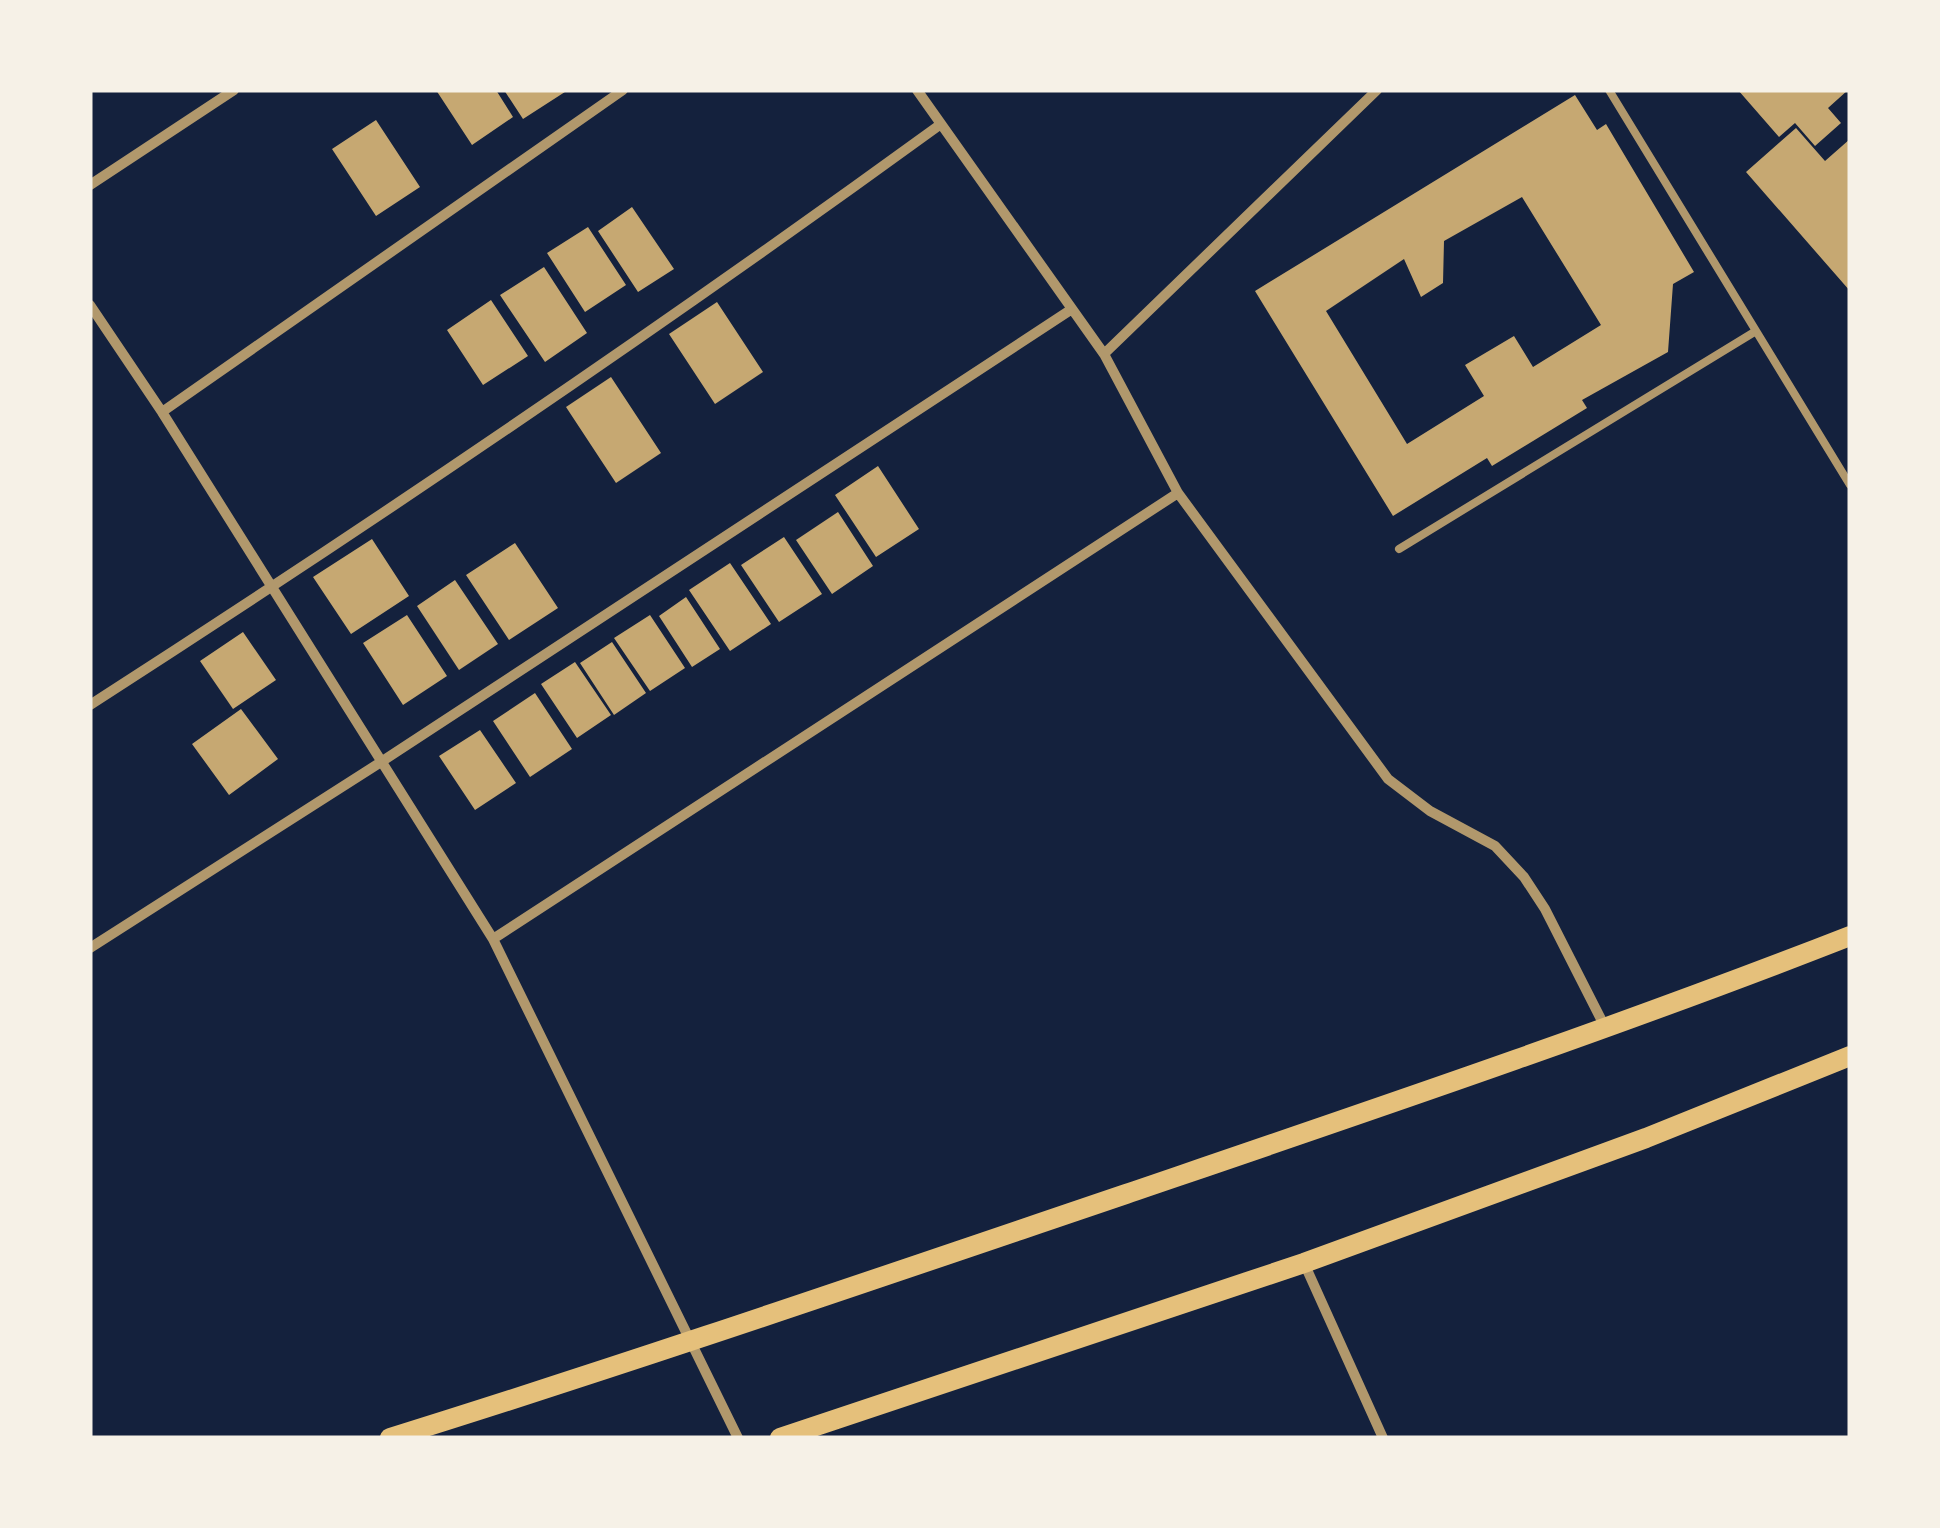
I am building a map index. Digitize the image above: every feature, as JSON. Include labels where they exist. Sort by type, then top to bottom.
[{"type":"main road","points":[[390,1438],[691,1342],[1605,1027],[1850,936]]},
{"type":"main road","points":[[780,1438],[1304,1263],[1646,1138],[1850,1056]]},
{"type":"street","points":[[90,185],[234,90]]},
{"type":"street","points":[[162,412],[623,90]]},
{"type":"street","points":[[917,90],[1104,354],[1178,493],[1388,779],[1430,812],[1495,846],[1524,877],[1545,908],[1605,1027]]},
{"type":"street","points":[[1104,354],[1377,90]]},
{"type":"street","points":[[90,705],[272,588],[698,300],[941,124]]},
{"type":"street","points":[[90,305],[162,412],[493,939],[738,1438]]},
{"type":"street","points":[[90,948],[381,762],[1072,308]]},
{"type":"street","points":[[493,939],[1178,493]]},
{"type":"street","points":[[1304,1263],[1383,1438]]},
{"type":"lane","points":[[1609,90],[1850,485]]},
{"type":"lane","points":[[1398,549],[1756,331]]},
{"type":"building","points":[[436,90],[496,90],[513,117],[472,145]]},
{"type":"building","points":[[504,90],[568,90],[523,119]]},
{"type":"building","points":[[1738,90],[1848,90],[1828,108],[1841,123],[1815,146],[1795,123],[1779,137]]},
{"type":"building","points":[[1575,95],[1597,130],[1606,124],[1694,272],[1673,284],[1668,352],[1582,400],[1587,408],[1492,466],[1487,458],[1393,516],[1255,291]],"holes":[[[1522,197],[1601,325],[1533,367],[1514,336],[1465,365],[1484,396],[1407,444],[1326,311],[1404,259],[1421,297],[1443,283],[1444,241]]]},
{"type":"building","points":[[376,120],[420,187],[376,216],[332,149]]},
{"type":"building","points":[[1796,128],[1825,161],[1850,139],[1850,291],[1746,172]]},
{"type":"building","points":[[632,207],[674,269],[638,292],[598,231]]},
{"type":"building","points":[[588,227],[626,285],[585,312],[547,253]]},
{"type":"building","points":[[544,267],[587,333],[545,362],[500,295]]},
{"type":"building","points":[[491,300],[528,356],[483,385],[447,330]]},
{"type":"building","points":[[717,302],[763,372],[715,404],[669,334]]},
{"type":"building","points":[[611,377],[661,453],[616,483],[566,407]]},
{"type":"building","points":[[878,466],[919,529],[876,557],[835,495]]},
{"type":"building","points":[[838,512],[873,566],[832,594],[796,540]]},
{"type":"building","points":[[784,537],[822,594],[779,622],[741,565]]},
{"type":"building","points":[[372,539],[409,596],[351,634],[313,577]]},
{"type":"building","points":[[515,543],[558,608],[509,640],[466,575]]},
{"type":"building","points":[[730,563],[771,624],[730,651],[689,590]]},
{"type":"building","points":[[455,580],[498,644],[459,670],[417,606]]},
{"type":"building","points":[[686,597],[720,649],[692,667],[659,616]]},
{"type":"building","points":[[407,615],[447,676],[403,705],[363,643]]},
{"type":"building","points":[[650,615],[685,668],[650,691],[614,638]]},
{"type":"building","points":[[243,632],[276,680],[233,709],[200,661]]},
{"type":"building","points":[[612,642],[646,693],[614,715],[580,663]]},
{"type":"building","points":[[575,662],[611,715],[577,738],[541,684]]},
{"type":"building","points":[[535,693],[572,749],[530,777],[493,721]]},
{"type":"building","points":[[241,709],[278,759],[229,795],[192,744]]},
{"type":"building","points":[[480,730],[516,783],[475,810],[439,756]]}]
